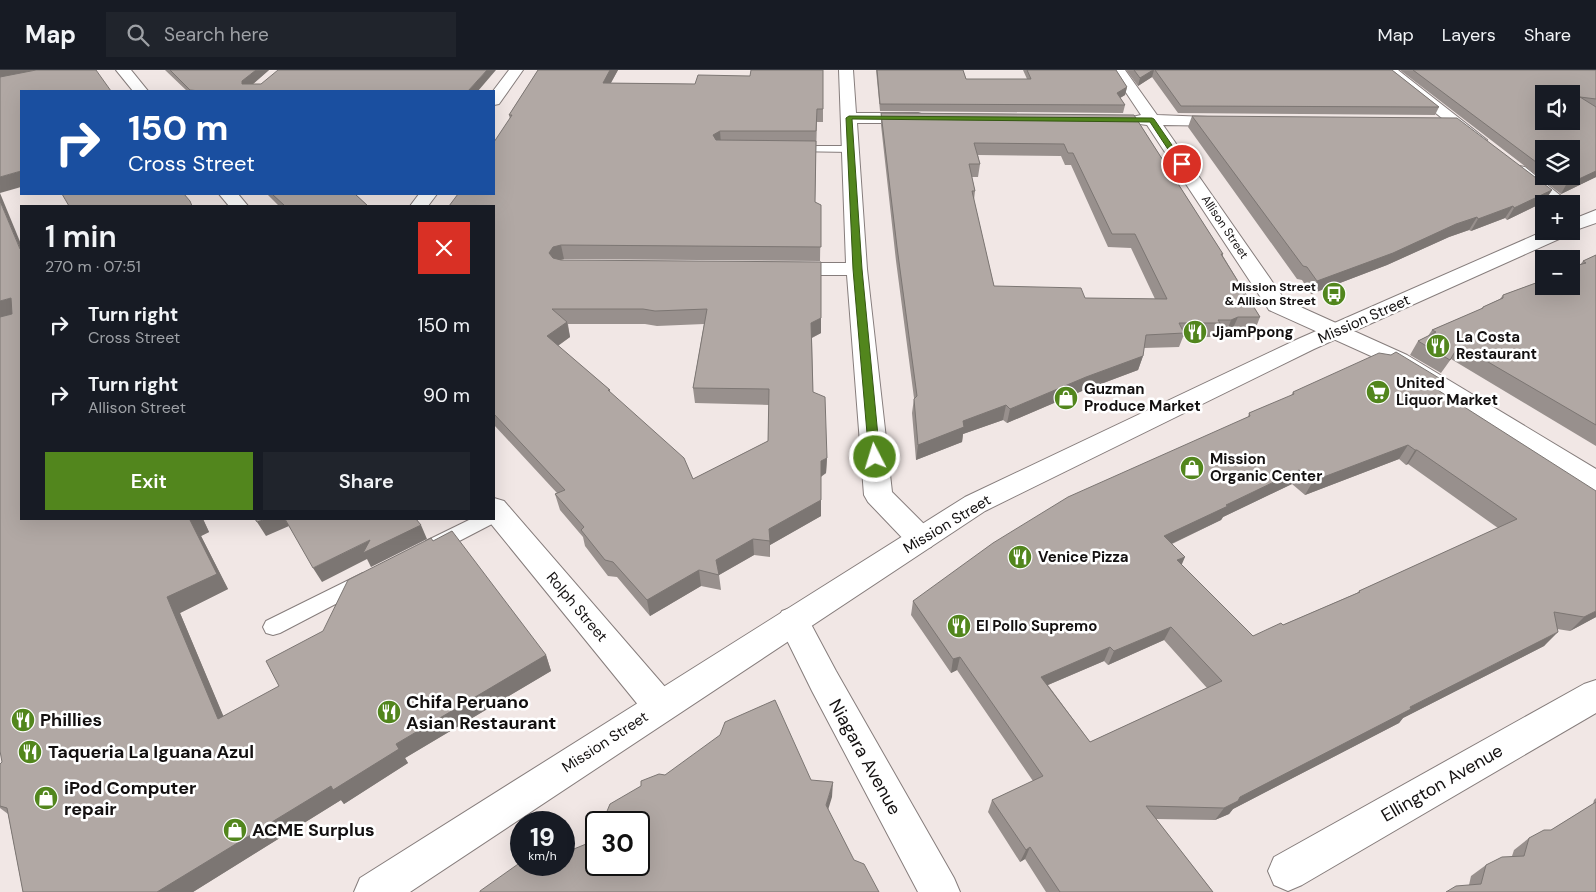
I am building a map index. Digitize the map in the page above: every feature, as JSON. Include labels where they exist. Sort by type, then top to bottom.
[{"type":"street","points":[[123,70],[140,90]]},
{"type":"street","points":[[495,100],[516,70]]},
{"type":"street","points":[[846,70],[857,269],[878,495],[921,539]]},
{"type":"street","name":"Allison Street","points":[[1118,70],[1277,304],[1399,360],[1596,482]]},
{"type":"street","points":[[1389,70],[1491,149]]},
{"type":"street","points":[[849,118],[932,118]]},
{"type":"street","points":[[1126,120],[1247,121]]},
{"type":"street","points":[[1426,122],[1456,122]]},
{"type":"street","points":[[1506,161],[1550,195]]},
{"type":"street","points":[[229,195],[237,205]]},
{"type":"street","name":"Mission Street","points":[[377,891],[660,706],[975,504],[1306,344],[1339,332],[1372,315],[1542,240]]},
{"type":"street","points":[[760,268],[857,269]]},
{"type":"street","name":"Rolph Street","points":[[495,516],[660,706]]},
{"type":"street","name":"Niagara Avenue","points":[[793,620],[824,681],[940,892]]},
{"type":"street","name":"Ellington Avenue","points":[[1288,871],[1596,695]]},
{"type":"lane","points":[[786,149],[851,149]]},
{"type":"lane","points":[[415,555],[482,520]]},
{"type":"lane","points":[[272,627],[379,573]]},
{"type":"building","points":[[36,70],[96,70],[110,90],[20,90],[20,171],[0,177],[0,77]]},
{"type":"building","points":[[170,70],[256,70],[242,81],[242,84],[261,84],[278,70],[487,70],[469,90],[190,90]]},
{"type":"building","points":[[538,70],[610,70],[603,83],[695,84],[698,75],[750,76],[751,70],[823,70],[823,109],[817,109],[816,131],[720,131],[713,135],[716,140],[816,141],[815,202],[821,205],[821,247],[561,245],[553,247],[549,253],[553,258],[561,260],[821,262],[821,318],[811,323],[813,392],[825,397],[827,458],[821,461],[821,500],[769,529],[770,541],[753,539],[716,560],[719,575],[699,570],[647,600],[613,562],[605,560],[581,530],[584,527],[555,494],[565,490],[495,415],[495,205],[450,205],[457,195],[495,195],[495,140],[512,115],[509,115]],"holes":[[[552,309],[643,309],[655,311],[707,309],[693,388],[769,389],[768,441],[693,479],[684,458],[608,390],[610,390],[547,336],[567,322]]]},
{"type":"building","points":[[877,70],[963,70],[966,79],[1031,79],[1027,70],[1116,70],[1127,87],[1117,93],[1125,105],[880,104]]},
{"type":"building","points":[[1134,70],[1153,70],[1140,78]]},
{"type":"building","points":[[1155,70],[1392,70],[1439,107],[1181,106]]},
{"type":"building","points":[[1413,70],[1596,70],[1596,99],[1580,97],[1596,107],[1596,171],[1580,178],[1580,140],[1535,140],[1535,161]]},
{"type":"building","points":[[881,113],[1134,115],[1223,254],[1221,254],[1260,317],[1238,317],[1231,320],[1218,320],[1220,323],[1179,323],[1184,333],[1146,335],[1143,356],[1086,377],[1010,409],[1006,405],[963,421],[964,427],[918,445],[914,399],[917,396]],"holes":[[[974,143],[1064,144],[1068,153],[1073,153],[1112,234],[1135,234],[1167,299],[1085,298],[1081,288],[994,286],[972,191],[975,191],[969,164],[980,164]]]},
{"type":"building","points":[[1192,116],[1457,118],[1535,177],[1535,185],[1545,185],[1552,190],[1541,195],[1535,195],[1535,198],[1514,208],[1513,206],[1478,219],[1477,217],[1456,224],[1393,253],[1317,281],[1307,267],[1303,266]]},
{"type":"building","points":[[63,195],[185,195],[192,205],[68,205]]},
{"type":"building","points":[[273,195],[356,195],[367,205],[284,205]]},
{"type":"building","points":[[0,201],[20,249],[20,520],[190,520],[217,574],[167,597],[218,719],[279,686],[266,661],[323,631],[348,580],[431,538],[433,541],[452,531],[546,655],[396,744],[399,749],[333,790],[331,786],[157,892],[23,892],[7,808],[0,806],[0,764],[2,762],[0,751],[0,317],[12,314],[11,298],[0,301]]},
{"type":"building","points":[[1596,255],[1596,425],[1459,345],[1450,360],[1418,341],[1436,332],[1432,330],[1483,308],[1503,298],[1503,295],[1535,283],[1535,295],[1580,295],[1580,265],[1586,263],[1583,261]]},
{"type":"building","points":[[1396,352],[1439,378],[1433,387],[1596,491],[1596,611],[1584,617],[1554,612],[1558,632],[1410,707],[1411,709],[1240,797],[1238,801],[1224,808],[1146,806],[1213,892],[1060,892],[1030,847],[1026,850],[992,800],[1043,776],[960,657],[953,659],[913,601],[993,543],[1068,497],[1250,416],[1249,413],[1294,394],[1293,392],[1379,353],[1391,355]],"holes":[[[1408,445],[1517,519],[1360,592],[1253,636],[1177,560],[1185,557],[1164,536],[1299,470],[1313,481]],[[1171,627],[1222,681],[1090,742],[1041,677],[1110,647],[1114,651]]]},
{"type":"building","points":[[286,520],[417,520],[421,525],[363,553],[370,540],[313,568]]},
{"type":"building","points":[[775,700],[811,780],[833,782],[826,805],[854,860],[864,864],[879,892],[480,892],[510,870],[510,876],[575,876],[575,849],[585,844],[585,876],[650,876],[650,811],[607,811],[610,804],[641,786],[641,781],[659,774],[665,775],[720,735],[725,722]]},
{"type":"building","points":[[1596,802],[1596,892],[1446,892],[1456,886],[1481,884],[1486,865],[1502,857],[1524,856],[1529,838],[1544,830],[1551,830]]},
{"type":"place","name":"Mission Street & Allison Street","points":[[1334,294]]},
{"type":"place","name":"JjamPpong","points":[[1195,332]]},
{"type":"place","name":"La Costa Restaurant","points":[[1438,346]]},
{"type":"place","name":"United Liquor Market","points":[[1378,392]]},
{"type":"place","name":"Guzman Produce Market","points":[[1066,398]]},
{"type":"place","name":"Mission Organic Center","points":[[1192,468]]},
{"type":"place","name":"Venice Pizza","points":[[1020,557]]},
{"type":"place","name":"El Pollo Supremo","points":[[959,626]]},
{"type":"place","name":"Chifa Peruano Asian Restaurant","points":[[389,712]]},
{"type":"place","name":"Phillies","points":[[23,720]]},
{"type":"place","name":"Taqueria La Iguana Azul","points":[[30,752]]},
{"type":"place","name":"iPod Computer repair","points":[[46,798]]},
{"type":"place","name":"ACME Surplus","points":[[235,830]]},
{"type":"route","points":[[875,457],[857,269],[849,118],[1152,120],[1182,164]]}]
